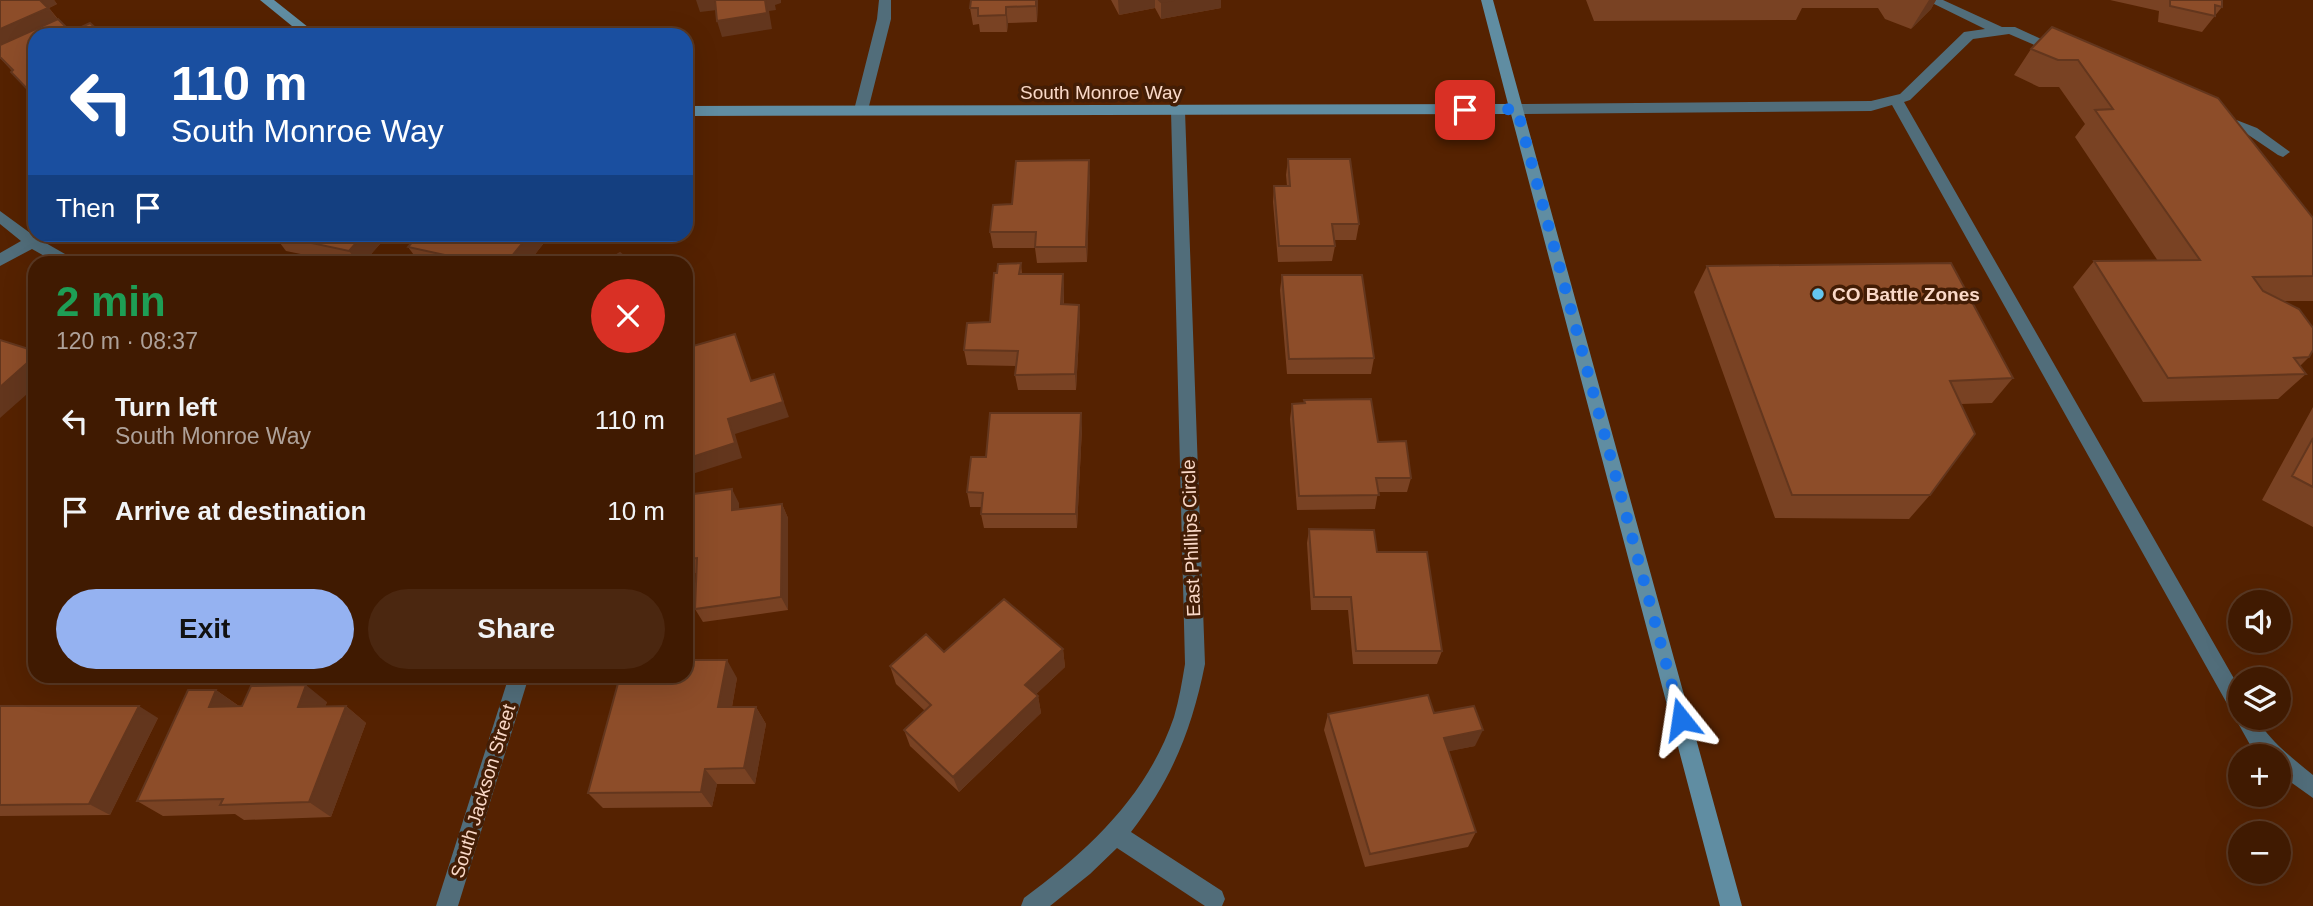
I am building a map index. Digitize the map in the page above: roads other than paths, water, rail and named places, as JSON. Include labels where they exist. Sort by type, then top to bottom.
[{"type":"main road","points":[[266,0],[302,28]]},
{"type":"main road","points":[[1487,0],[1731,906]]},
{"type":"main road","name":"South Monroe Way","points":[[693,111],[1517,109]]},
{"type":"street","points":[[861,110],[884,19],[885,0]]},
{"type":"street","points":[[1932,0],[2000,31]]},
{"type":"street","points":[[1517,109],[1871,106],[1905,97],[1969,34],[2010,30],[2074,57]]},
{"type":"street","points":[[1896,100],[2228,687]]},
{"type":"street","name":"East Phillips Circle","points":[[1032,906],[1082,869],[1117,835],[1154,784],[1183,719],[1195,664],[1178,111]]},
{"type":"street","points":[[2214,116],[2252,131],[2283,152]]},
{"type":"street","points":[[0,216],[28,239]]},
{"type":"street","points":[[0,260],[32,242],[56,256]]},
{"type":"street","name":"South Jackson Street","points":[[447,906],[517,683]]},
{"type":"street","points":[[2291,770],[2313,788]]},
{"type":"street","points":[[1117,835],[1214,899]]},
{"type":"place","name":"CO Battle Zones","points":[[1818,294]]}]
